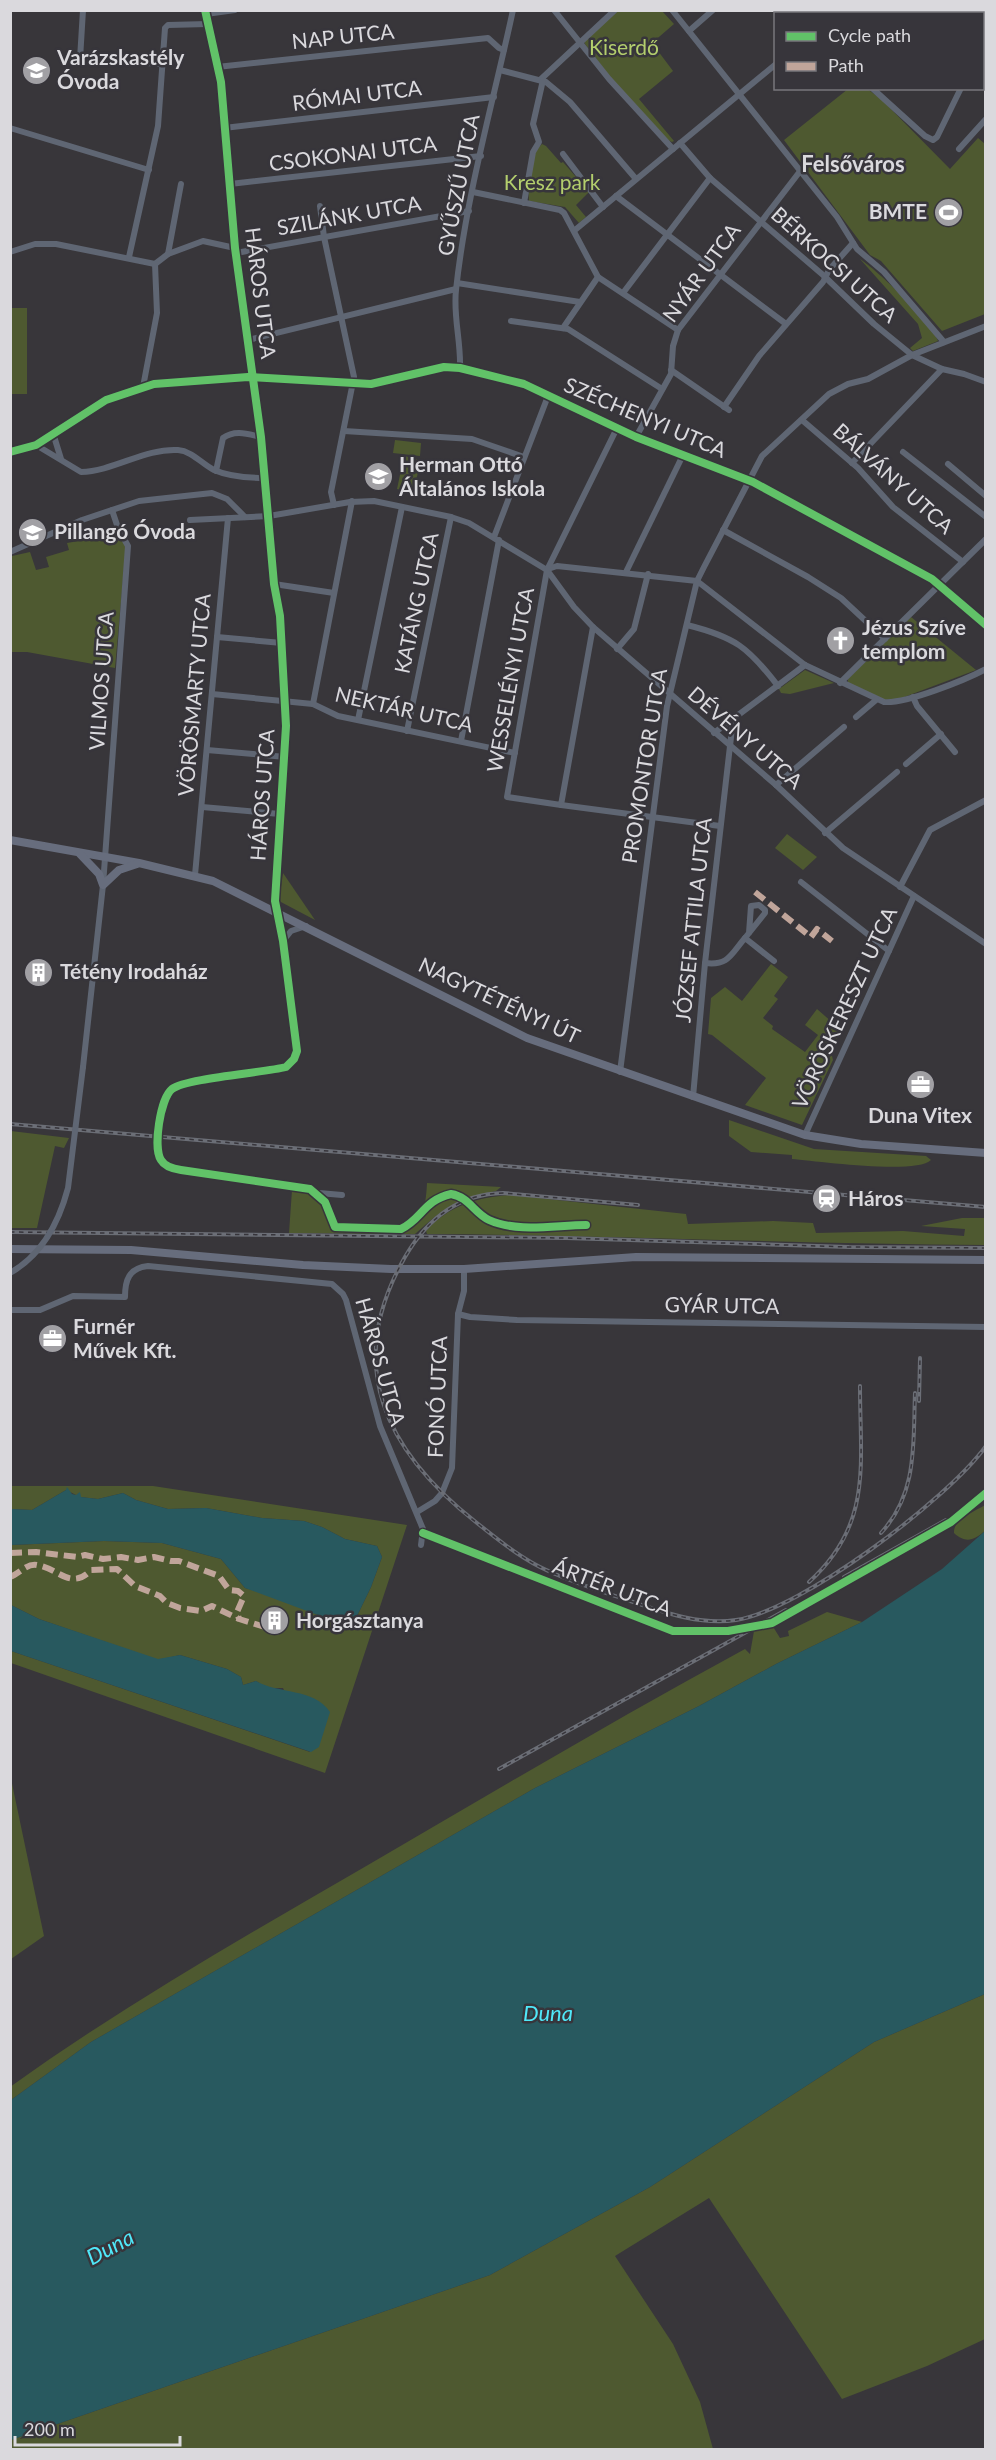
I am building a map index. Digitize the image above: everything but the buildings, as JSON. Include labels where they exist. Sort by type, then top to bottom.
[{"type":"main road","name":"NAGYTÉTÉNYI ÚT","points":[[10,840],[139,863],[213,881],[527,1038],[805,1135],[861,1144],[986,1153]]},
{"type":"main road","points":[[79,853],[99,874],[103,885],[119,870],[139,863]]},
{"type":"main road","points":[[10,1249],[131,1250],[344,1268],[464,1269],[636,1257],[986,1260]]},
{"type":"street","points":[[83,10],[80,59],[162,64]]},
{"type":"street","points":[[205,12],[235,10]]},
{"type":"street","name":"GYŰSZŰ UTCA","points":[[460,368],[455,309],[457,286],[473,192],[513,10]]},
{"type":"street","points":[[554,10],[609,80],[673,149]]},
{"type":"street","points":[[524,203],[533,152],[539,142],[533,124],[542,80],[580,41],[615,10]]},
{"type":"street","points":[[672,10],[801,170],[837,217],[853,243],[867,260],[884,272],[944,342]]},
{"type":"street","points":[[689,31],[713,10]]},
{"type":"street","name":"HÁROS UTCA","points":[[205,12],[224,105],[224,128],[236,250],[261,437],[274,584],[282,643],[286,757],[275,901],[297,1042],[294,1059],[286,1067],[188,1083],[171,1090],[162,1103],[158,1152],[164,1164],[175,1169],[304,1188],[317,1193],[342,1195]]},
{"type":"street","points":[[129,257],[158,126],[165,28],[168,25],[208,24]]},
{"type":"street","name":"NAP UTCA","points":[[218,67],[488,38],[504,50]]},
{"type":"street","points":[[575,230],[774,66]]},
{"type":"street","points":[[500,70],[542,80],[570,102],[636,179]]},
{"type":"street","points":[[874,90],[929,139],[933,140],[937,137],[960,90]]},
{"type":"street","name":"RÓMAI UTCA","points":[[224,128],[494,97]]},
{"type":"street","points":[[959,149],[986,119]]},
{"type":"street","points":[[10,128],[149,170]]},
{"type":"street","name":"BÉRKOCSI UTCA","points":[[680,143],[710,178],[912,355],[942,369],[986,382]]},
{"type":"street","points":[[564,154],[603,207]]},
{"type":"street","name":"CSOKONAI UTCA","points":[[230,184],[481,156]]},
{"type":"street","name":"NYÁR UTCA","points":[[636,437],[671,370],[672,346],[678,330],[801,170]]},
{"type":"street","points":[[623,294],[710,178]]},
{"type":"street","points":[[168,254],[181,184]]},
{"type":"street","points":[[473,192],[560,210],[575,230],[598,277],[678,330]]},
{"type":"street","points":[[616,196],[786,324]]},
{"type":"street","points":[[321,206],[324,237],[354,377],[332,492],[334,505]]},
{"type":"street","name":"SZILÁNK UTCA","points":[[236,250],[469,212]]},
{"type":"street","points":[[155,264],[168,254],[203,241],[236,250]]},
{"type":"street","points":[[671,370],[727,409],[759,356],[853,243]]},
{"type":"street","points":[[10,252],[35,244],[56,244],[155,264]]},
{"type":"street","points":[[142,387],[157,313],[155,264]]},
{"type":"street","points":[[563,328],[598,277]]},
{"type":"street","points":[[248,340],[457,286],[580,302]]},
{"type":"street","points":[[511,321],[563,328],[662,389]]},
{"type":"street","name":"PROMONTOR UTCA","points":[[620,1072],[670,694],[697,581],[762,456],[829,394],[848,384],[868,379],[912,355],[986,326]]},
{"type":"street","name":"SZÉCHENYI UTCA","points":[[36,445],[99,404],[142,387],[164,383],[253,378],[370,384],[444,367],[460,368],[524,384],[636,437],[753,482],[932,579],[984,621]]},
{"type":"street","points":[[852,463],[942,369]]},
{"type":"street","points":[[461,741],[496,538],[548,396]]},
{"type":"street","name":"BÁLVÁNY UTCA","points":[[802,420],[852,463],[893,507],[963,562]]},
{"type":"street","name":"WESSELÉNYI UTCA","points":[[559,804],[507,797],[548,570],[616,428]]},
{"type":"street","points":[[344,431],[472,439],[524,457]]},
{"type":"street","points":[[216,471],[223,438],[226,435],[236,432],[261,437]]},
{"type":"street","points":[[53,433],[61,460]]},
{"type":"street","points":[[10,452],[36,445],[77,470],[86,472],[179,450],[189,453],[216,471],[235,476],[265,478]]},
{"type":"street","points":[[903,452],[986,517]]},
{"type":"street","points":[[626,572],[683,455]]},
{"type":"street","points":[[948,464],[986,496]]},
{"type":"street","points":[[10,552],[82,520],[139,501],[212,493],[227,498],[245,517]]},
{"type":"street","points":[[313,704],[352,501]]},
{"type":"street","name":"DÉVÉNY UTCA","points":[[190,520],[269,516],[352,501],[374,501],[469,523],[548,570],[574,607],[593,627],[776,785],[825,833],[868,867],[986,944]]},
{"type":"street","points":[[357,720],[402,507]]},
{"type":"street","name":"VILMOS UTCA","points":[[10,1273],[33,1256],[45,1241],[63,1207],[68,1188],[103,885],[128,546],[118,528],[112,510]]},
{"type":"street","name":"KATÁNG UTCA","points":[[407,731],[451,517]]},
{"type":"street","name":"VÖRÖSMARTY UTCA","points":[[195,875],[228,518]]},
{"type":"street","points":[[723,530],[841,598],[885,639]]},
{"type":"street","points":[[840,683],[986,539]]},
{"type":"street","points":[[548,570],[557,566],[697,581],[805,665],[876,700],[891,703],[984,672]]},
{"type":"street","points":[[617,649],[634,629],[648,574]]},
{"type":"street","points":[[274,584],[334,593]]},
{"type":"street","points":[[687,625],[716,632],[740,645],[752,654],[778,686]]},
{"type":"street","points":[[593,627],[559,804],[720,826]]},
{"type":"street","points":[[217,637],[282,643]]},
{"type":"street","points":[[714,733],[805,665]]},
{"type":"street","name":"NEKTÁR UTCA","points":[[213,694],[313,704],[338,716],[515,753]]},
{"type":"street","points":[[913,697],[917,706],[956,752]]},
{"type":"street","points":[[856,717],[876,700]]},
{"type":"street","name":"JÓZSEF ATTILA UTCA","points":[[693,1097],[705,963],[732,720]]},
{"type":"street","points":[[776,785],[844,728]]},
{"type":"street","points":[[906,764],[941,734]]},
{"type":"street","points":[[207,750],[286,757]]},
{"type":"street","points":[[825,833],[897,772]]},
{"type":"street","name":"VÖRÖSKERESZT UTCA","points":[[900,887],[930,830],[986,800]]},
{"type":"street","points":[[202,807],[280,814]]},
{"type":"street","points":[[801,882],[889,951]]},
{"type":"street","name":"VÖRÖSKERESZT UTCA","points":[[805,1135],[914,896]]},
{"type":"street","points":[[283,941],[291,932],[306,927]]},
{"type":"street","points":[[705,963],[717,965],[726,962],[747,935],[774,961]]},
{"type":"street","points":[[317,1193],[325,1202],[335,1227],[395,1230],[408,1226],[425,1207],[444,1196],[457,1195],[466,1200],[486,1219],[500,1224],[586,1225]]},
{"type":"street","name":"HÁROS UTCA","points":[[10,1310],[40,1311],[73,1296],[124,1297],[129,1274],[134,1269],[148,1266],[326,1282],[338,1289],[346,1300],[380,1426],[417,1512],[423,1533],[421,1545]]},
{"type":"street","name":"FONÓ UTCA","points":[[417,1512],[435,1502],[442,1493],[452,1468],[455,1447],[458,1314],[464,1291],[464,1269]]},
{"type":"street","name":"GYÁR UTCA","points":[[458,1314],[517,1320],[986,1328]]},
{"type":"green space","name":"Kiserdő","points":[[618,11],[662,11],[674,24],[652,43],[673,71],[639,99],[674,141],[672,142],[611,78],[585,44],[584,41]]},
{"type":"green space","points":[[847,90],[869,90],[881,99],[950,169],[978,138],[985,144],[985,314],[942,331],[881,261],[870,255],[784,140]]},
{"type":"green space","name":"Kresz park","points":[[542,144],[561,163],[563,162],[589,192],[576,205],[586,217],[579,223],[565,207],[529,201],[532,163],[534,155]]},
{"type":"green space","points":[[860,259],[916,310],[938,341],[913,351],[910,348],[922,338],[918,324]]},
{"type":"green space","points":[[11,308],[27,308],[27,394],[11,394]]},
{"type":"green space","points":[[395,440],[421,443],[420,456],[393,453]]},
{"type":"green space","points":[[404,456],[421,460],[413,493],[397,489]]},
{"type":"green space","points":[[118,534],[126,546],[115,668],[27,652],[11,652],[12,556],[30,552],[36,570],[49,567],[46,557],[69,550],[67,543]]},
{"type":"green space","points":[[911,617],[976,670],[899,699],[885,700],[848,683],[848,679]]},
{"type":"green space","points":[[805,670],[834,683],[790,694],[781,693],[779,689]]},
{"type":"green space","points":[[787,834],[817,857],[803,870],[775,848]]},
{"type":"green space","points":[[283,873],[315,920],[279,901]]},
{"type":"green space","points":[[771,964],[788,977],[774,996],[778,999],[763,1018],[773,1026],[772,1029],[805,1052],[818,1035],[805,1025],[817,1009],[841,1030],[831,1052],[833,1060],[802,1125],[745,1105],[766,1078],[708,1034],[711,998],[725,987],[742,1001]]},
{"type":"green space","points":[[729,1120],[814,1149],[926,1156],[931,1160],[922,1164],[887,1167],[792,1159],[792,1155],[751,1152],[729,1136]]},
{"type":"green space","points":[[11,1131],[69,1138],[64,1148],[55,1146],[37,1228],[11,1228]]},
{"type":"green space","points":[[427,1183],[501,1187],[496,1191],[471,1197],[452,1205],[415,1234],[289,1233],[292,1190],[305,1192],[318,1199],[330,1223],[337,1230],[402,1232],[409,1229],[419,1219],[426,1198]]},
{"type":"green space","points":[[511,1195],[686,1214],[688,1224],[773,1221],[813,1223],[816,1233],[903,1231],[964,1236],[965,1229],[921,1226],[962,1218],[985,1218],[986,1245],[427,1234],[426,1231],[435,1222],[464,1204]]},
{"type":"green space","points":[[11,1486],[153,1486],[407,1525],[325,1773],[11,1663],[11,1651],[310,1752],[283,1688],[267,1688],[256,1681],[243,1685],[241,1677],[227,1669],[180,1655],[158,1660],[39,1619],[11,1605],[11,1545],[104,1541],[162,1543],[221,1559],[245,1588],[357,1616],[382,1557],[377,1546],[345,1539],[304,1521],[262,1518],[206,1508],[168,1509],[136,1500],[123,1493],[98,1499],[80,1497],[66,1490],[32,1510],[11,1509]]},
{"type":"green space","points":[[985,1505],[985,1531],[970,1540],[962,1539],[954,1533],[960,1520]]},
{"type":"green space","points":[[827,1612],[862,1622],[535,1788],[91,2042],[11,2100],[10,2087],[97,2028],[186,1972],[650,1702],[745,1649],[750,1654],[754,1631],[772,1625],[780,1638],[789,1636],[788,1631]]},
{"type":"green space","points":[[10,1774],[44,1936],[11,1959],[10,1959]]},
{"type":"green space","points":[[985,1994],[985,2339],[927,2366],[842,2399],[709,2198],[615,2256],[673,2344],[700,2402],[713,2449],[11,2450],[11,2440],[490,2275],[650,2187],[874,2042]]},
{"type":"water","points":[[67,1487],[72,1494],[76,1495],[80,1492],[81,1497],[98,1499],[123,1493],[136,1500],[168,1509],[206,1508],[262,1518],[304,1521],[345,1539],[377,1546],[382,1557],[357,1616],[334,1621],[245,1588],[221,1559],[162,1543],[104,1541],[11,1545],[11,1509],[32,1510],[66,1490]]},
{"type":"water","name":"Duna","points":[[985,1531],[985,1994],[874,2042],[650,2187],[490,2275],[11,2440],[11,2100],[91,2042],[535,1788],[862,1622],[942,1569]]},
{"type":"water","points":[[11,1605],[39,1619],[158,1659],[180,1655],[227,1669],[241,1677],[243,1685],[256,1681],[315,1699],[330,1712],[319,1747],[311,1752],[11,1651]]},
{"type":"railway","points":[[10,1124],[986,1207]]},
{"type":"railway","points":[[638,1205],[503,1193],[472,1198],[446,1211],[423,1231],[405,1257],[387,1296],[377,1334],[376,1370],[383,1404],[397,1436],[418,1466],[445,1495],[515,1552],[540,1567],[570,1580],[663,1612],[707,1621],[736,1620],[764,1612],[797,1596],[871,1550],[940,1495],[967,1469],[986,1446]]},
{"type":"railway","points":[[10,1232],[566,1238],[849,1247],[986,1248]]},
{"type":"railway","points":[[919,1401],[920,1358]]},
{"type":"railway","points":[[809,1582],[830,1560],[844,1538],[853,1515],[861,1467],[860,1386]]},
{"type":"railway","points":[[881,1533],[893,1518],[902,1501],[907,1484],[913,1449],[915,1393]]},
{"type":"railway","points":[[844,1577],[946,1520]]},
{"type":"railway","points":[[499,1769],[786,1610]]},
{"type":"marked path","points":[[755,892],[811,937],[817,929],[832,941]]},
{"type":"marked path","points":[[10,1553],[36,1552],[138,1560],[154,1557],[179,1561],[219,1576],[229,1590],[238,1591],[244,1596],[237,1612],[239,1619]]},
{"type":"marked path","points":[[10,1577],[33,1565],[77,1579],[91,1570],[117,1569],[135,1586],[160,1596],[167,1603],[180,1608],[201,1611],[212,1606],[239,1619],[275,1630]]},
{"type":"cycle path","points":[[205,10],[221,82],[235,248],[261,437],[274,584],[280,616],[286,726],[275,901],[283,941],[297,1051],[294,1059],[286,1067],[193,1082],[172,1089],[161,1113],[158,1135],[159,1154],[165,1164],[175,1169],[310,1189],[325,1202],[335,1227],[401,1229],[429,1205],[451,1194],[462,1198],[484,1217],[500,1224],[524,1227],[586,1225]]},
{"type":"cycle path","points":[[10,452],[36,445],[106,400],[154,384],[248,377],[371,384],[444,367],[460,368],[524,384],[636,437],[753,482],[932,579],[986,625]]},
{"type":"cycle path","name":"ÁRTÉR UTCA","points":[[423,1533],[673,1631],[728,1631],[772,1623],[951,1522],[986,1493]]},
{"type":"place","name":"Varázskastély Óvoda","points":[[36,70]]},
{"type":"place","name":"BMTE","points":[[948,212]]},
{"type":"place","name":"Herman Ottó Általános Iskola","points":[[378,477]]},
{"type":"place","name":"Pillangó Óvoda","points":[[33,532]]},
{"type":"place","name":"Jézus Szíve templom","points":[[841,640]]},
{"type":"place","name":"Tétény Irodaház","points":[[39,972]]},
{"type":"place","name":"Duna Vitex","points":[[920,1085]]},
{"type":"place","name":"Háros","points":[[827,1199]]},
{"type":"place","name":"Furnér Művek Kft.","points":[[52,1339]]},
{"type":"place","name":"Horgásztanya","points":[[275,1621]]},
{"type":"district","name":"Felsőváros","points":[[853,164]]}]
